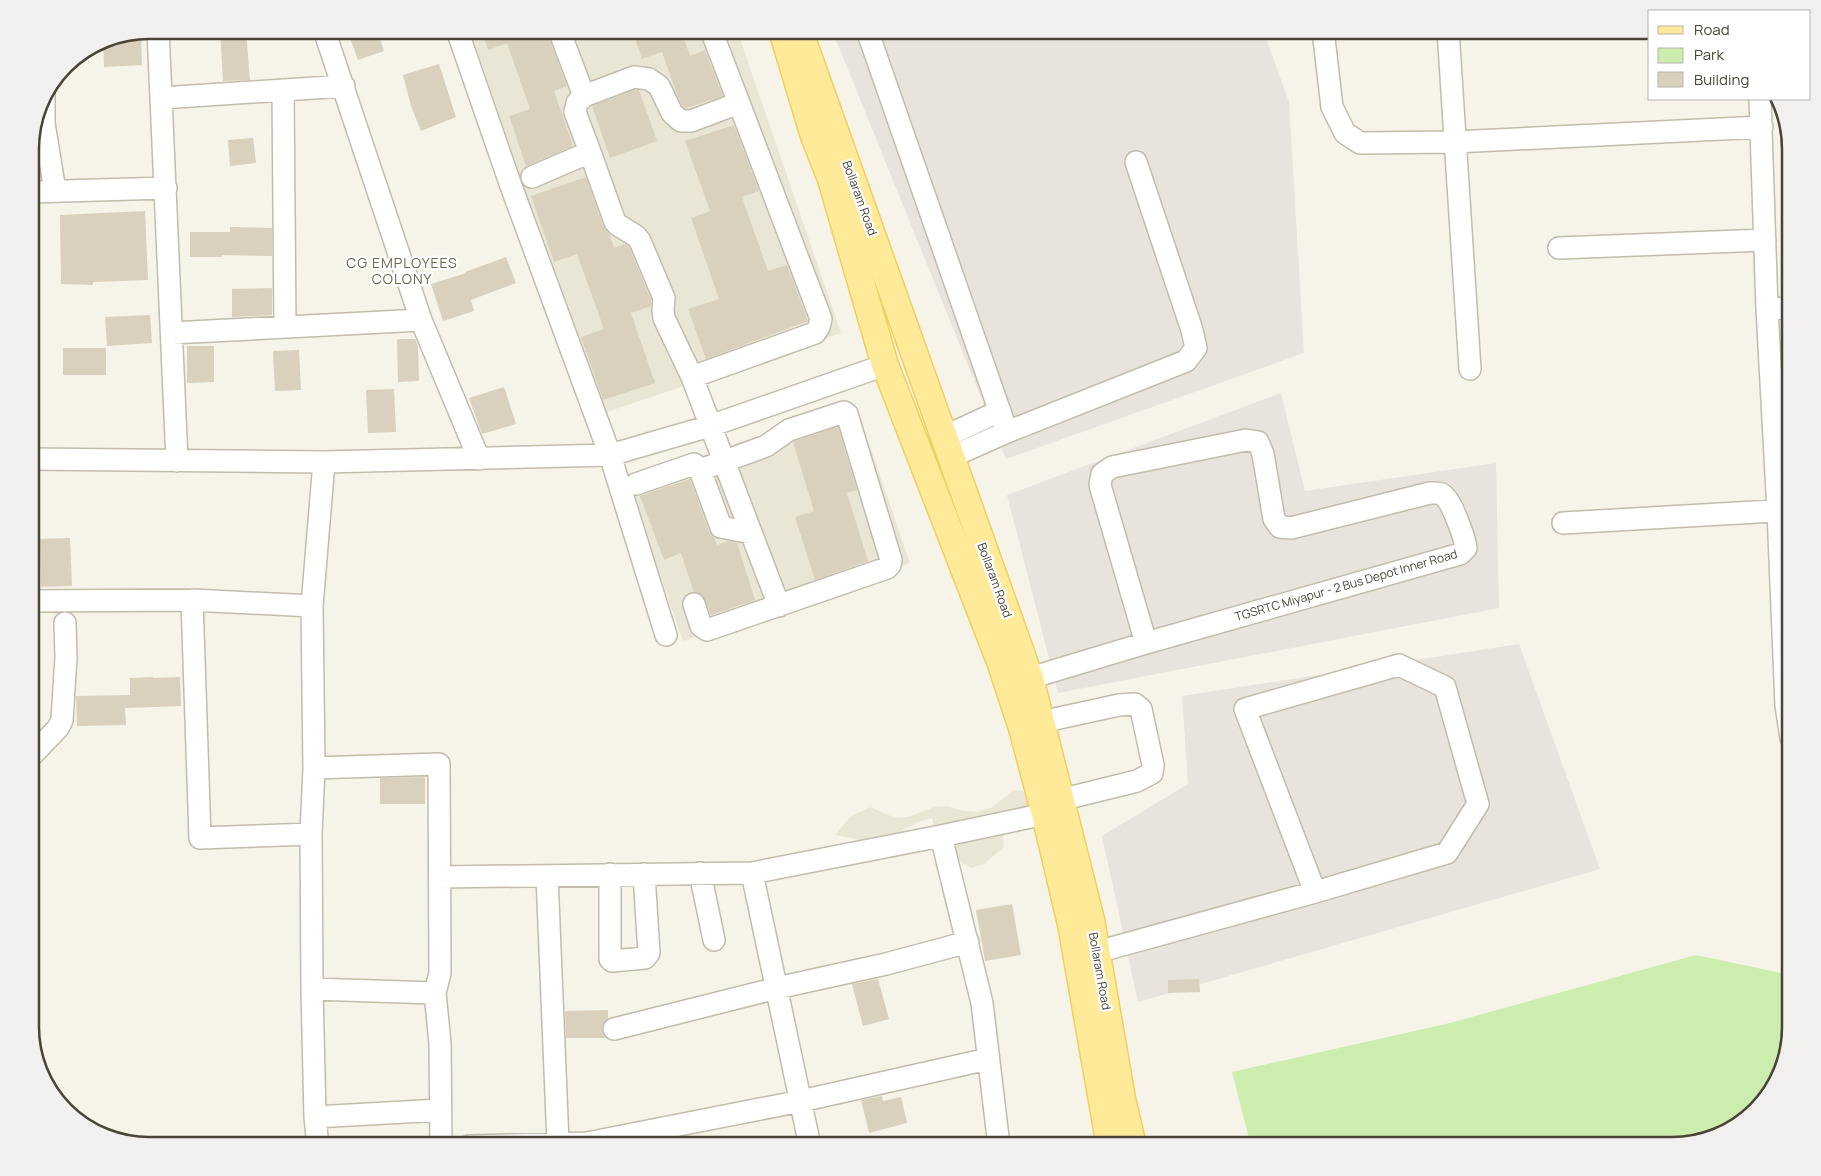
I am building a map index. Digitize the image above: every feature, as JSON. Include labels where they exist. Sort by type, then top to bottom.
[{"type":"main road","name":"Bollaram Road","points":[[785,39],[814,136],[831,179],[885,365],[1001,664],[1022,728],[1053,807]]},
{"type":"main road","name":"Bollaram Road","points":[[803,39],[1030,678],[1041,722],[1071,924],[1087,955],[1131,1137]]},
{"type":"main road","name":"Bollaram Road","points":[[1087,955],[1109,1137]]},
{"type":"street","points":[[158,39],[177,461]]},
{"type":"street","points":[[327,39],[421,320],[479,459]]},
{"type":"street","points":[[460,39],[511,186],[610,455],[666,635]]},
{"type":"street","points":[[562,39],[584,96]]},
{"type":"street","points":[[692,377],[815,333],[820,328],[821,319],[714,39]]},
{"type":"street","points":[[870,39],[1007,432]]},
{"type":"street","points":[[1324,39],[1332,107],[1345,133],[1360,143],[1455,142],[1762,127]]},
{"type":"street","points":[[1449,39],[1470,369]]},
{"type":"street","points":[[739,103],[691,121],[681,121],[672,113],[659,86],[648,79],[634,77],[584,96],[576,103],[575,112],[615,222],[636,236],[640,242],[664,298],[664,318],[692,377],[779,606]]},
{"type":"street","points":[[161,98],[344,86]]},
{"type":"street","points":[[283,90],[285,327]]},
{"type":"street","points":[[1760,100],[1767,309],[1782,416]]},
{"type":"street","points":[[44,115],[55,191]]},
{"type":"street","points":[[532,177],[590,152]]},
{"type":"street","points":[[948,447],[1007,432],[1186,361],[1196,348],[1192,330],[1136,162]]},
{"type":"street","points":[[39,192],[166,188]]},
{"type":"street","points":[[1560,248],[1765,240]]},
{"type":"street","points":[[1767,309],[1782,308]]},
{"type":"street","points":[[172,332],[421,320]]},
{"type":"street","points":[[39,459],[324,462],[610,455],[710,426],[885,365]]},
{"type":"street","points":[[948,447],[1000,411]]},
{"type":"street","points":[[694,604],[701,626],[708,630],[890,565],[891,560],[847,414],[844,412],[789,430],[766,446],[700,470]]},
{"type":"street","name":"TGSRTC Miyapur - 2 Bus Depot Inner Road","points":[[1030,678],[1146,642],[1460,554],[1466,548],[1465,540],[1446,497],[1439,492],[1291,528],[1280,527],[1274,518],[1264,454],[1258,442],[1246,440],[1112,467],[1102,474],[1100,485],[1146,642]]},
{"type":"street","points":[[317,1137],[312,989],[311,834],[314,768],[312,606],[324,462]]},
{"type":"street","points":[[636,484],[694,464],[700,470],[721,527],[734,528],[751,533]]},
{"type":"street","points":[[1562,523],[1782,511]]},
{"type":"street","points":[[39,601],[192,600],[312,606]]},
{"type":"street","points":[[192,600],[200,838],[311,834]]},
{"type":"street","points":[[39,748],[58,728],[62,720],[66,623]]},
{"type":"street","points":[[1087,955],[1314,892],[1447,853],[1478,804],[1445,687],[1399,665],[1245,709],[1314,892]]},
{"type":"street","points":[[440,877],[752,873],[941,836],[1053,807],[1137,781],[1152,773],[1153,765],[1142,709],[1135,704],[1119,705],[1041,722]]},
{"type":"street","points":[[314,768],[439,764],[440,973],[435,993],[440,1043],[441,1137]]},
{"type":"street","points":[[941,836],[982,1004],[998,1137]]},
{"type":"street","points":[[700,873],[714,940]]},
{"type":"street","points":[[752,873],[808,1137]]},
{"type":"street","points":[[610,874],[610,958],[612,961],[645,958],[649,953],[644,874]]},
{"type":"street","points":[[547,876],[558,1137]]},
{"type":"street","points":[[614,1029],[777,988],[886,964],[968,942]]},
{"type":"street","points":[[312,989],[435,993]]},
{"type":"street","points":[[612,1137],[801,1101],[988,1059]]},
{"type":"street","points":[[315,1117],[440,1110]]},
{"type":"shaded area","points":[[473,39],[740,39],[841,333],[601,414]]},
{"type":"shaded area","points":[[836,39],[1266,39],[1289,102],[1304,353],[1006,459]]},
{"type":"shaded area","points":[[1281,393],[1305,491],[1496,463],[1499,608],[1058,693],[1007,495]]},
{"type":"shaded area","points":[[855,403],[910,563],[683,641],[627,481]]},
{"type":"shaded area","points":[[1519,644],[1600,869],[1138,1002],[1102,836],[1188,784],[1182,696]]},
{"type":"shaded area","points":[[1014,790],[1027,792],[1036,802],[1003,832],[1004,847],[984,864],[971,868],[960,861],[954,851],[940,849],[932,818],[872,842],[835,835],[850,817],[870,807],[895,818],[908,817],[934,807],[948,806],[959,810],[975,812],[991,808]]},
{"type":"green space","points":[[1696,955],[1782,973],[1781,1042],[1771,1076],[1755,1100],[1739,1115],[1727,1123],[1701,1134],[1672,1137],[1249,1137],[1232,1072],[1450,1023]]},
{"type":"building","points":[[221,39],[247,39],[250,80],[223,81]]},
{"type":"building","points":[[350,39],[380,39],[384,51],[358,60]]},
{"type":"building","points":[[485,39],[549,39],[567,86],[554,91],[573,146],[526,166],[509,116],[530,109],[507,43],[488,50]]},
{"type":"building","points":[[635,39],[684,39],[690,56],[705,50],[723,96],[686,108],[682,105],[676,92],[662,52],[642,59]]},
{"type":"building","points":[[141,40],[142,65],[104,67],[103,49],[120,42]]},
{"type":"building","points":[[439,64],[456,117],[421,131],[411,106],[403,75]]},
{"type":"building","points":[[639,90],[657,141],[610,158],[592,106]]},
{"type":"building","points":[[734,125],[759,191],[742,197],[768,271],[787,265],[808,321],[706,359],[688,309],[719,299],[691,218],[710,211],[685,141]]},
{"type":"building","points":[[253,138],[256,163],[230,166],[228,140]]},
{"type":"building","points":[[586,177],[603,226],[609,233],[614,248],[625,244],[629,247],[651,300],[651,306],[631,313],[655,383],[603,400],[581,337],[604,329],[577,254],[554,262],[531,196]]},
{"type":"building","points":[[145,211],[148,280],[93,282],[93,285],[61,284],[60,215]]},
{"type":"building","points":[[230,227],[272,228],[272,256],[222,255],[222,257],[190,257],[190,232],[230,232]]},
{"type":"building","points":[[506,257],[516,283],[471,300],[474,311],[443,321],[431,284],[466,273]]},
{"type":"building","points":[[272,288],[272,315],[232,317],[232,289]]},
{"type":"building","points":[[150,315],[152,343],[107,346],[105,317]]},
{"type":"building","points":[[397,339],[415,339],[418,346],[419,381],[398,382]]},
{"type":"building","points":[[187,346],[214,346],[214,382],[187,383]]},
{"type":"building","points":[[63,348],[106,348],[106,375],[63,375]]},
{"type":"building","points":[[299,350],[301,390],[275,391],[273,351]]},
{"type":"building","points":[[504,387],[516,424],[482,434],[469,398]]},
{"type":"building","points":[[394,389],[396,432],[368,433],[366,390]]},
{"type":"building","points":[[838,427],[857,490],[847,493],[868,561],[815,580],[795,517],[814,511],[793,442]]},
{"type":"building","points":[[690,479],[709,531],[717,545],[729,541],[737,543],[755,600],[711,615],[703,595],[694,592],[681,553],[664,560],[640,496]]},
{"type":"building","points":[[70,538],[72,586],[41,587],[40,539]]},
{"type":"building","points":[[180,677],[181,706],[125,708],[126,725],[77,726],[76,696],[130,695],[130,678]]},
{"type":"building","points":[[425,777],[425,804],[380,804],[380,778]]},
{"type":"building","points":[[1012,904],[1021,955],[985,961],[976,910]]},
{"type":"building","points":[[878,979],[889,1019],[863,1026],[852,984]]},
{"type":"building","points":[[1199,979],[1200,992],[1168,993],[1168,980]]},
{"type":"building","points":[[608,1010],[608,1018],[602,1026],[605,1038],[566,1038],[565,1011]]},
{"type":"building","points":[[882,1096],[883,1101],[901,1097],[907,1123],[869,1133],[861,1100]]},
{"type":"district","name":"CG EMPLOYEES COLONY","points":[[402,270]]}]
